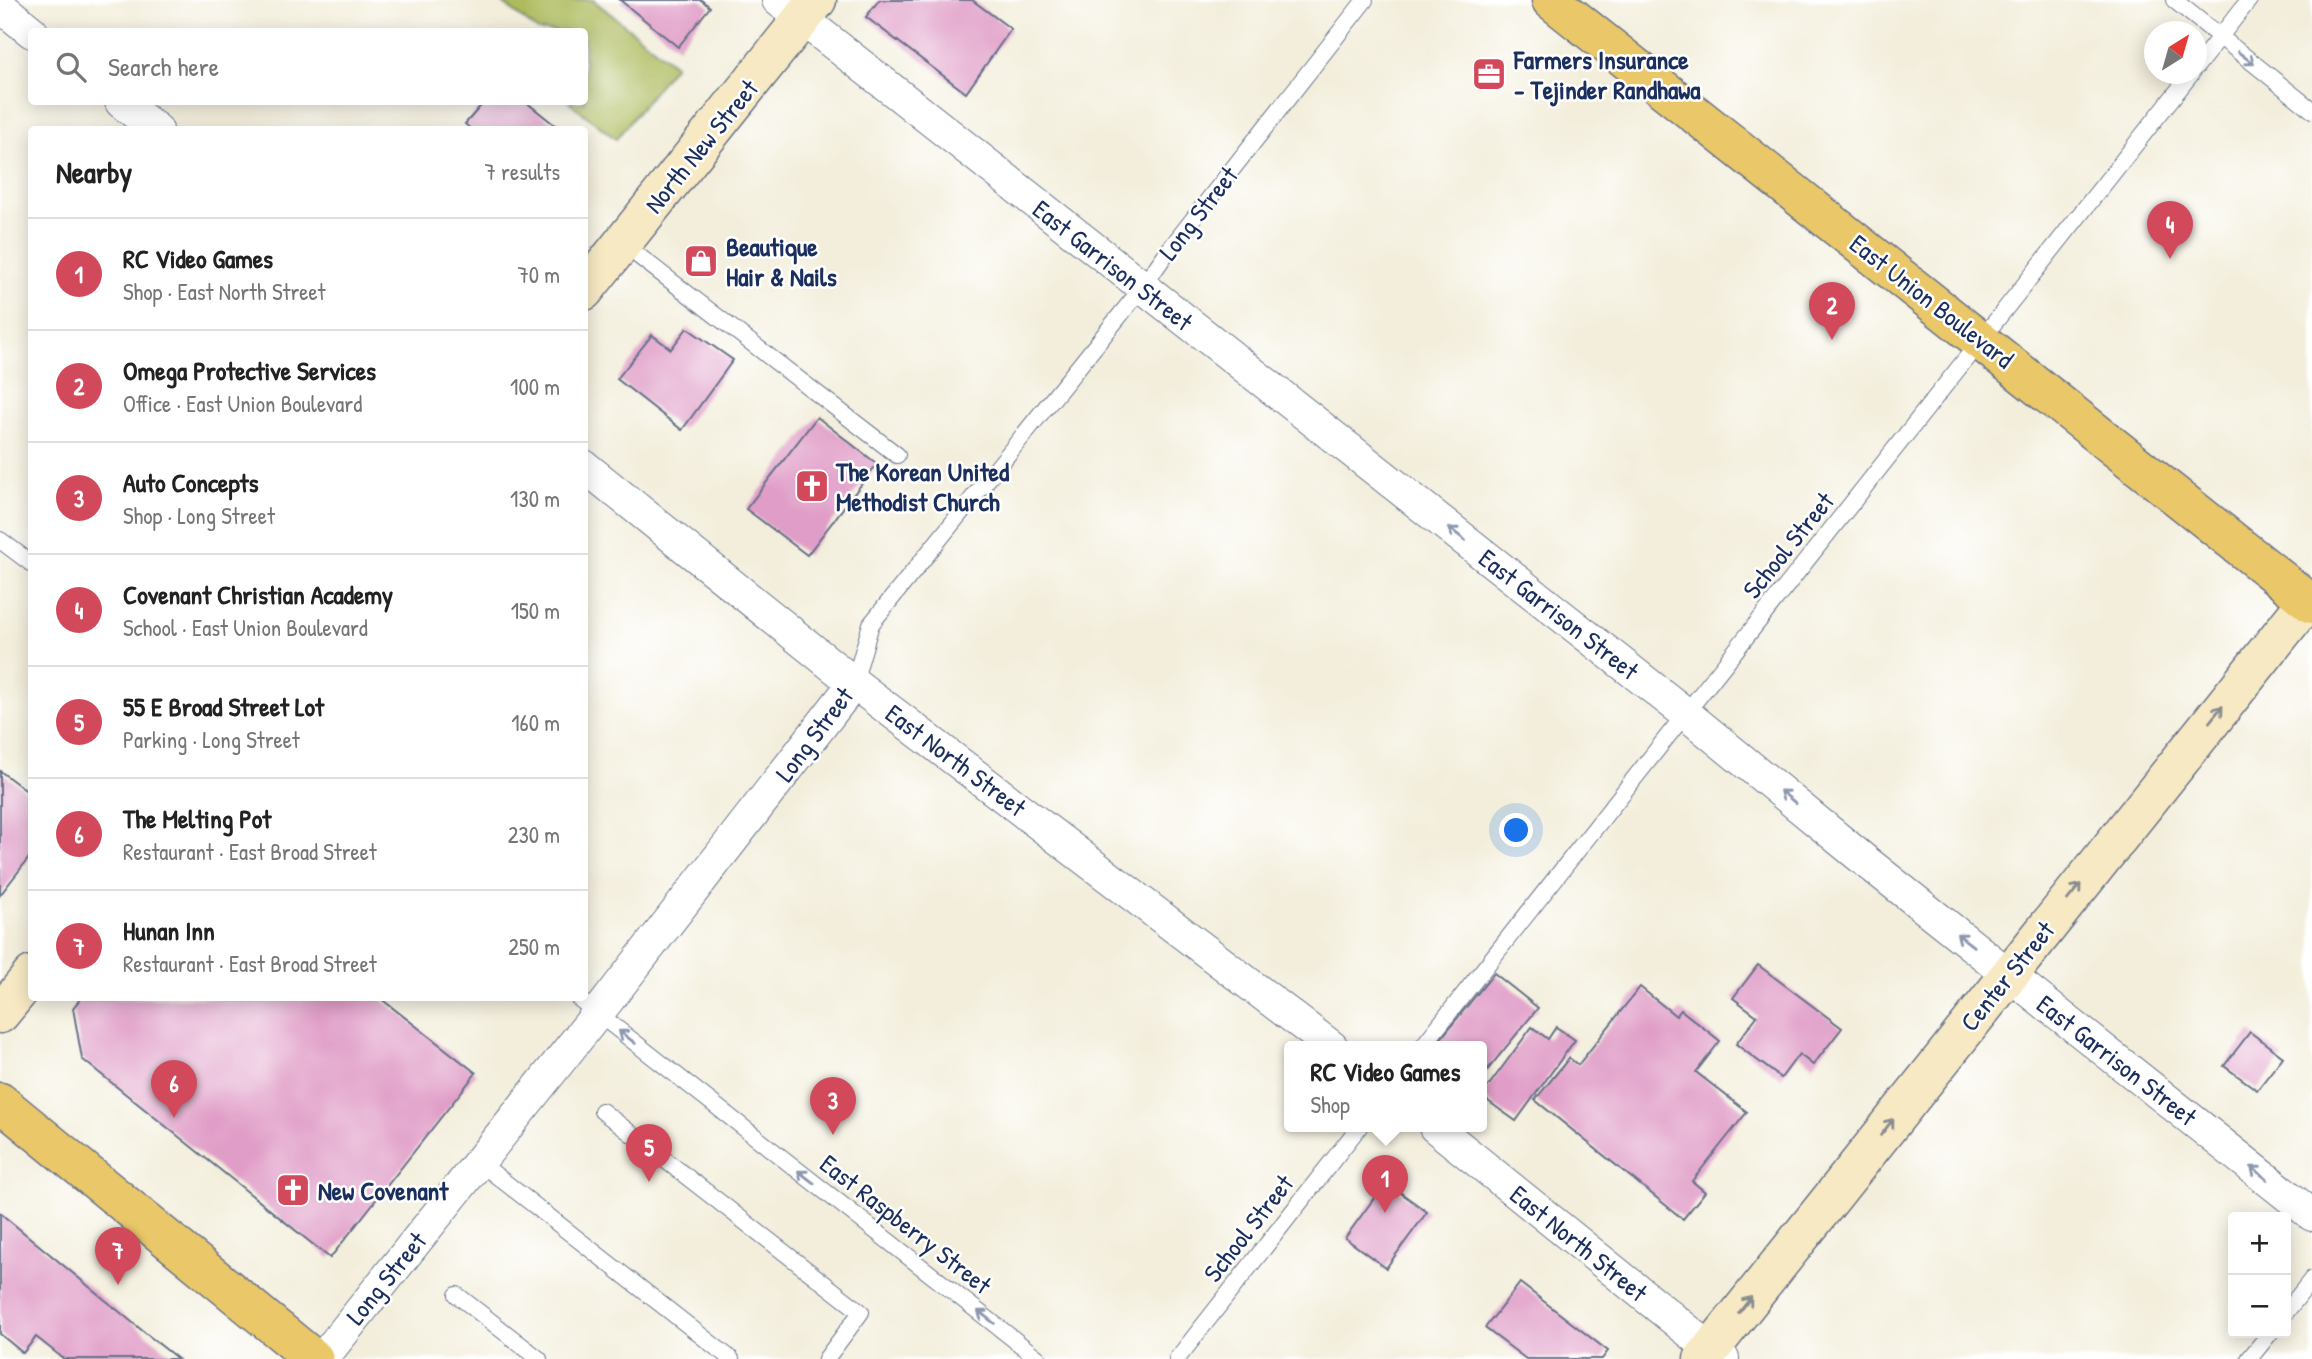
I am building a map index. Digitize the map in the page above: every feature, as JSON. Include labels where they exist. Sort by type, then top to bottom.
[{"type":"main road","name":"East Union Boulevard","points":[[1551,0],[2310,600]]},
{"type":"main road","name":"North New Street","points":[[588,286],[623,244],[799,6]]},
{"type":"main road","name":"Center Street","points":[[1712,1356],[2008,974],[2310,600]]},
{"type":"main road","points":[[0,1014],[28,980]]},
{"type":"main road","points":[[0,1102],[314,1359]]},
{"type":"street","points":[[0,6],[28,29]]},
{"type":"street","name":"East Garrison Street","points":[[799,6],[1142,288],[1685,713],[1863,859],[2312,1215]]},
{"type":"street","points":[[125,105],[152,126]]},
{"type":"street","name":"East North Street","points":[[588,469],[854,683],[1324,1041]]},
{"type":"street","name":"Long Street","points":[[322,1359],[478,1162],[588,1005],[854,683]]},
{"type":"street","name":"East North Street","points":[[1441,1132],[1712,1356]]},
{"type":"lane","name":"Long Street","points":[[854,683],[871,624],[1142,288],[1365,0]]},
{"type":"lane","points":[[2174,0],[2312,110]]},
{"type":"lane","points":[[2207,53],[2249,0]]},
{"type":"lane","name":"School Street","points":[[1427,1041],[2184,84]]},
{"type":"lane","points":[[623,244],[897,455]]},
{"type":"lane","points":[[0,540],[28,561]]},
{"type":"lane","name":"East Raspberry Street","points":[[588,1005],[1039,1359]]},
{"type":"lane","points":[[602,1111],[861,1312],[825,1359]]},
{"type":"lane","name":"School Street","points":[[1177,1359],[1355,1132]]},
{"type":"lane","points":[[478,1162],[730,1359]]},
{"type":"lane","points":[[2291,1306],[2312,1279]]},
{"type":"lane","points":[[457,1295],[540,1359]]},
{"type":"lane","points":[[2249,1359],[2266,1338]]},
{"type":"green space","points":[[499,0],[593,0],[675,65],[616,139],[573,105],[588,105],[588,28],[534,28]]},
{"type":"building","points":[[620,0],[701,0],[710,7],[678,47]]},
{"type":"building","points":[[879,0],[972,0],[1011,29],[966,93],[866,17]]},
{"type":"building","points":[[481,105],[530,105],[556,126],[467,126],[465,124]]},
{"type":"building","points":[[687,328],[733,360],[682,430],[617,379],[652,335],[671,349]]},
{"type":"building","name":"The Korean United Methodist Church","points":[[817,417],[877,464],[807,555],[746,509]]},
{"type":"building","points":[[0,771],[28,792],[28,859],[0,895]]},
{"type":"building","points":[[1758,965],[1842,1028],[1813,1065],[1799,1054],[1781,1078],[1736,1044],[1757,1016],[1733,998]]},
{"type":"building","points":[[1494,973],[1538,1008],[1487,1071],[1487,1041],[1439,1041]]},
{"type":"building","points":[[1640,987],[1676,1016],[1681,1010],[1720,1041],[1696,1072],[1747,1112],[1692,1181],[1705,1192],[1683,1219],[1535,1100],[1569,1058],[1578,1065]]},
{"type":"building","points":[[79,1001],[384,1001],[476,1073],[330,1258],[82,1059],[73,1008]]},
{"type":"building","points":[[1532,1027],[1548,1039],[1556,1027],[1575,1040],[1516,1121],[1487,1100],[1487,1088]]},
{"type":"building","points":[[2250,1032],[2283,1057],[2257,1090],[2224,1066]]},
{"type":"building","points":[[1386,1182],[1427,1212],[1386,1268],[1345,1238]]},
{"type":"building","points":[[0,1213],[178,1359],[64,1359],[36,1337],[23,1353],[0,1334]]},
{"type":"building","points":[[1520,1283],[1608,1351],[1602,1359],[1526,1359],[1485,1328]]},
{"type":"place","name":"Farmers Insurance - Tejinder Randhawa","points":[[1489,74]]},
{"type":"place","name":"Covenant Christian Academy","points":[[2170,259]]},
{"type":"place","name":"Beautique Hair & Nails","points":[[701,261]]},
{"type":"place","name":"Omega Protective Services","points":[[1832,340]]},
{"type":"place","name":"The Korean United Methodist Church","points":[[812,486]]},
{"type":"place","name":"The Melting Pot","points":[[174,1118]]},
{"type":"place","name":"Auto Concepts","points":[[833,1135]]},
{"type":"place","name":"55 E Broad Street Lot","points":[[649,1182]]},
{"type":"place","name":"New Covenant","points":[[293,1190]]},
{"type":"place","name":"RC Video Games","points":[[1385,1213]]},
{"type":"place","name":"Hunan Inn","points":[[118,1285]]}]
